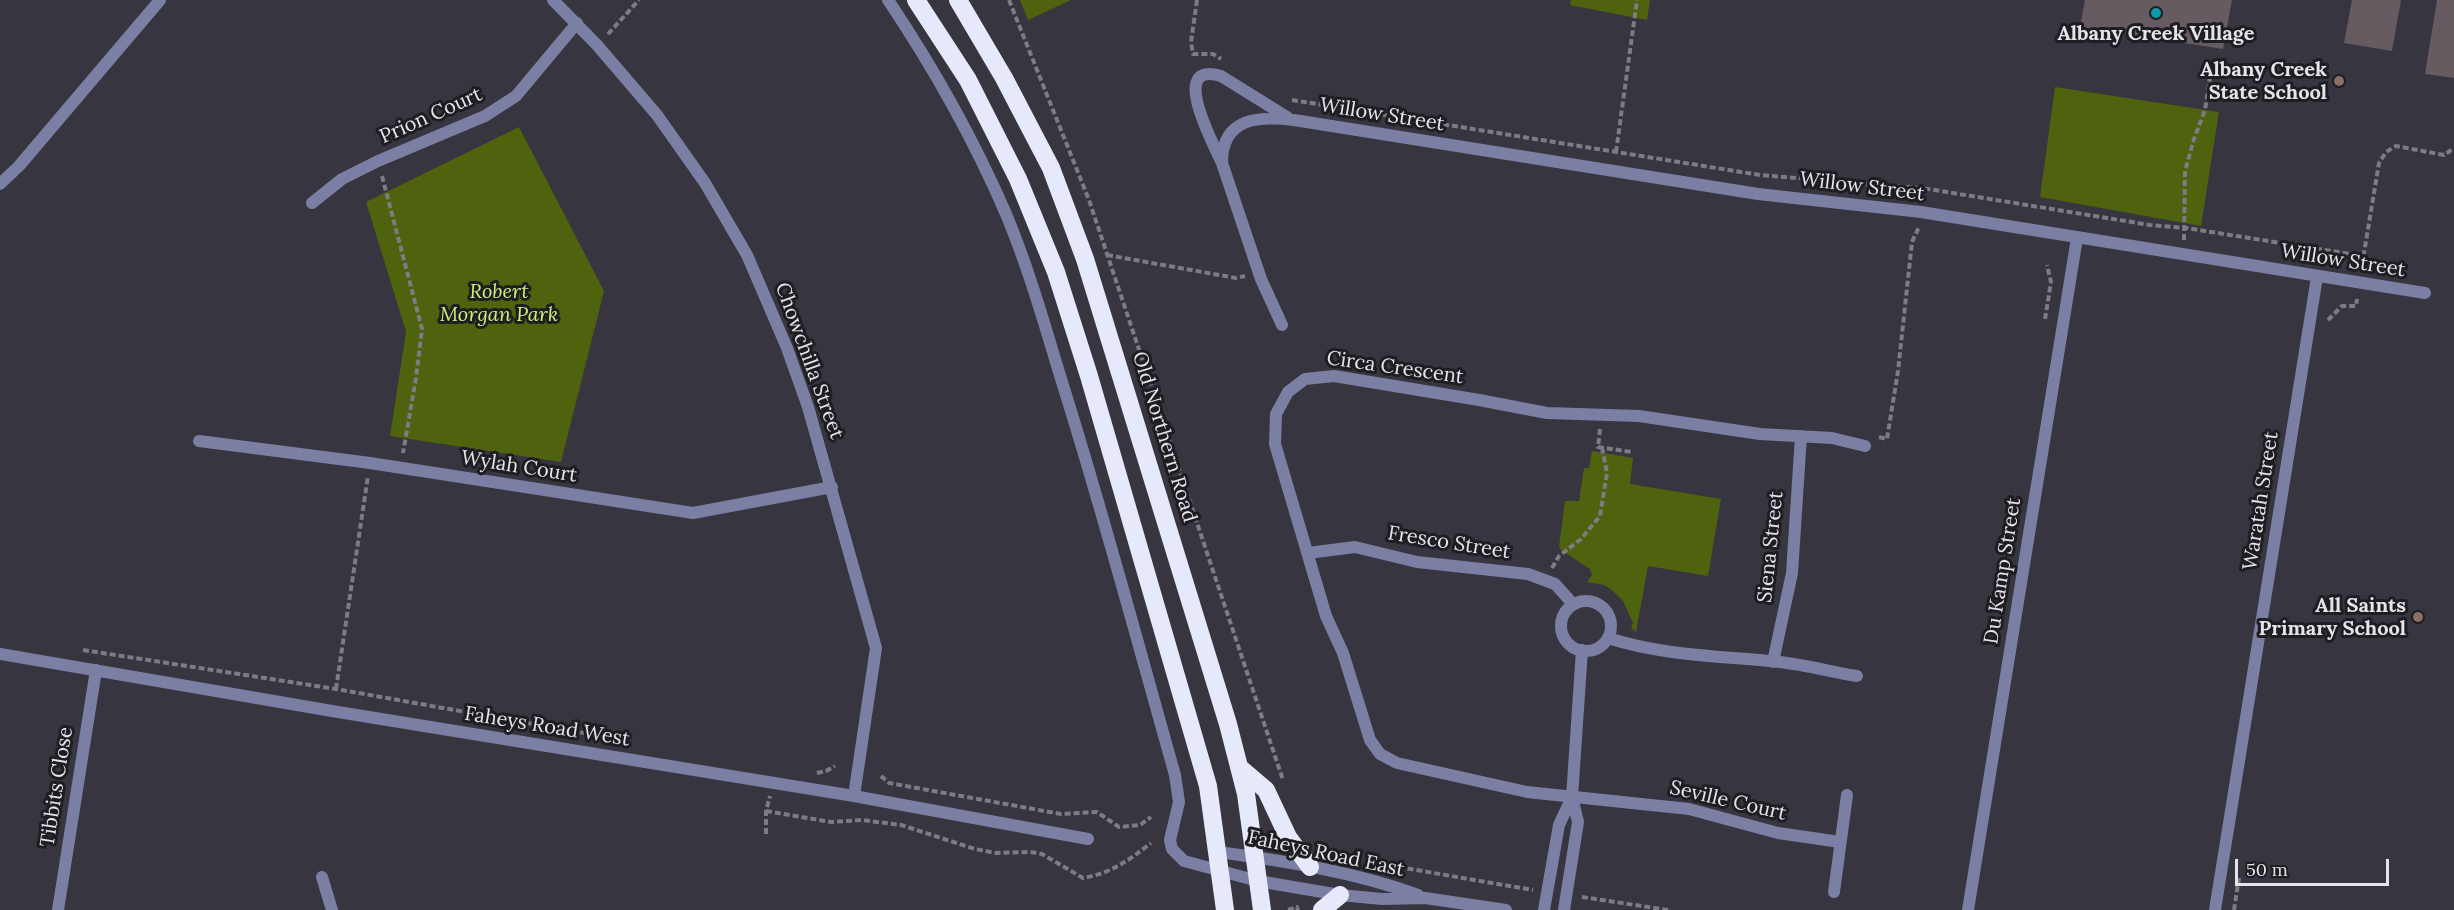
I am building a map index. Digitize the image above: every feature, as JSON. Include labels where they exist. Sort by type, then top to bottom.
[{"type":"highway","points":[[916,0],[973,90],[1018,179],[1056,272],[1208,786],[1225,910]]},
{"type":"highway","name":"Old Northern Road","points":[[958,0],[1004,78],[1051,168],[1085,259],[1213,672],[1239,767],[1246,794],[1262,910]]},
{"type":"highway","points":[[1239,767],[1266,790],[1288,837],[1310,867]]},
{"type":"highway","points":[[1322,910],[1340,894]]},
{"type":"street","points":[[0,184],[19,166],[160,0]]},
{"type":"street","name":"Chowchilla Street","points":[[553,0],[597,45],[657,115],[691,164],[747,255],[787,348],[808,407],[876,648],[854,796]]},
{"type":"street","points":[[888,0],[915,40],[974,146],[1006,214],[1024,262],[1076,426],[1175,775],[1179,802],[1170,840],[1172,849],[1184,861],[1221,872]]},
{"type":"street","name":"Prion Court","points":[[312,203],[342,179],[378,161],[485,116],[516,96],[577,23]]},
{"type":"street","name":"Willow Street","points":[[1282,325],[1258,273],[1223,168],[1195,96],[1195,85],[1201,77],[1207,74],[1221,76],[1294,120]]},
{"type":"street","name":"Willow Street","points":[[1223,168],[1225,143],[1238,126],[1260,118],[1294,120],[1770,195],[1921,213],[2425,293]]},
{"type":"street","name":"Du Kamp Street","points":[[1968,910],[2077,238]]},
{"type":"street","name":"Waratah Street","points":[[2215,910],[2317,277]]},
{"type":"street","name":"Circa Crescent","points":[[1572,797],[1478,783],[1397,763],[1380,754],[1370,740],[1343,653],[1326,616],[1275,438],[1278,407],[1292,387],[1305,379],[1334,376],[1547,413],[1602,417],[1639,416],[1743,432],[1832,438],[1865,446]]},
{"type":"street","name":"Siena Street","points":[[1773,662],[1792,573],[1802,436]]},
{"type":"street","name":"Wylah Court","points":[[199,441],[370,463],[693,513],[831,487]]},
{"type":"street","name":"Fresco Street","points":[[1308,553],[1355,547],[1417,561],[1528,574],[1555,584],[1573,604]]},
{"type":"street","points":[[1589,601],[1603,608],[1611,622],[1608,638],[1599,647],[1582,650],[1569,644],[1561,631],[1563,616],[1573,604],[1589,601]]},
{"type":"street","points":[[1608,638],[1674,653],[1773,662],[1857,676]]},
{"type":"street","points":[[1564,910],[1578,822],[1572,797],[1582,650]]},
{"type":"street","name":"Faheys Road West","points":[[0,654],[854,796],[1088,839]]},
{"type":"street","name":"Tibbits Close","points":[[58,910],[96,670]]},
{"type":"street","points":[[1834,892],[1847,795]]},
{"type":"street","points":[[1544,910],[1561,820],[1572,797]]},
{"type":"street","name":"Seville Court","points":[[1572,797],[1675,807],[1778,833],[1840,842]]},
{"type":"street","name":"Faheys Road East","points":[[1218,852],[1310,867],[1385,883],[1425,898],[1470,907],[1506,910]]},
{"type":"street","name":"Faheys Road East","points":[[1221,872],[1340,894],[1382,899],[1425,898]]},
{"type":"street","points":[[322,878],[332,910]]},
{"type":"path","points":[[597,45],[639,0]]},
{"type":"path","points":[[1009,0],[1089,200],[1284,784]]},
{"type":"path","points":[[1197,0],[1191,42],[1193,54],[1213,54],[1227,62]]},
{"type":"path","points":[[1613,171],[1637,0]]},
{"type":"path","points":[[2182,255],[2186,228],[2185,171],[2205,110],[2210,77]]},
{"type":"path","points":[[1285,99],[1760,175],[1922,188],[2150,225],[2186,228],[2363,256]]},
{"type":"path","points":[[2362,265],[2383,154],[2396,146],[2444,154],[2454,148]]},
{"type":"path","points":[[378,161],[422,329],[400,469]]},
{"type":"path","points":[[1865,446],[1866,434],[1887,439],[1898,371],[1912,242],[1918,232],[1921,213]]},
{"type":"path","points":[[1107,255],[1236,278],[1258,273]]},
{"type":"path","points":[[2326,324],[2338,308],[2356,306],[2357,299]]},
{"type":"path","points":[[1602,417],[1598,447],[1632,452]]},
{"type":"path","points":[[1557,559],[1581,539],[1600,516],[1607,473],[1602,448]]},
{"type":"path","points":[[336,689],[370,463]]},
{"type":"path","points":[[81,650],[336,689],[615,739]]},
{"type":"path","points":[[813,774],[836,766]]},
{"type":"path","points":[[881,776],[889,783],[1061,814],[1097,812],[1119,827],[1140,825],[1151,818]]},
{"type":"path","points":[[766,834],[766,811],[773,783]]},
{"type":"path","points":[[766,811],[831,822],[862,820],[901,825],[975,849],[996,853],[1042,854],[1083,878],[1105,874],[1151,843]]},
{"type":"path","points":[[1309,841],[1346,857]]},
{"type":"path","points":[[1378,864],[1547,892]]},
{"type":"path","points":[[2234,910],[2239,874]]},
{"type":"path","points":[[1567,895],[1668,910]]},
{"type":"path","points":[[1285,900],[1287,910],[1297,907],[1298,910]]},
{"type":"green space","points":[[1020,0],[1071,0],[1028,20]]},
{"type":"green space","points":[[1571,0],[1650,0],[1647,20],[1570,5]]},
{"type":"green space","points":[[2055,87],[2219,112],[2201,226],[2040,197]]},
{"type":"green space","name":"Robert Morgan Park","points":[[519,127],[604,291],[561,462],[390,436],[406,332],[366,202]]},
{"type":"green space","points":[[1592,451],[1633,458],[1630,484],[1721,499],[1708,576],[1648,566],[1636,632],[1631,627],[1633,623],[1623,601],[1604,585],[1587,582],[1592,575],[1590,569],[1559,547],[1565,501],[1579,501],[1584,468],[1589,468]]},
{"type":"building","name":"Albany Creek Village","points":[[2085,0],[2232,0],[2223,49],[2080,27]]},
{"type":"building","points":[[2352,0],[2401,0],[2392,51],[2344,43]]},
{"type":"building","points":[[2437,0],[2454,0],[2454,78],[2425,74]]},
{"type":"place","name":"Albany Creek Village","points":[[2156,13]]},
{"type":"place","name":"Albany Creek State School","points":[[2339,81]]},
{"type":"place","name":"All Saints Primary School","points":[[2418,617]]}]
